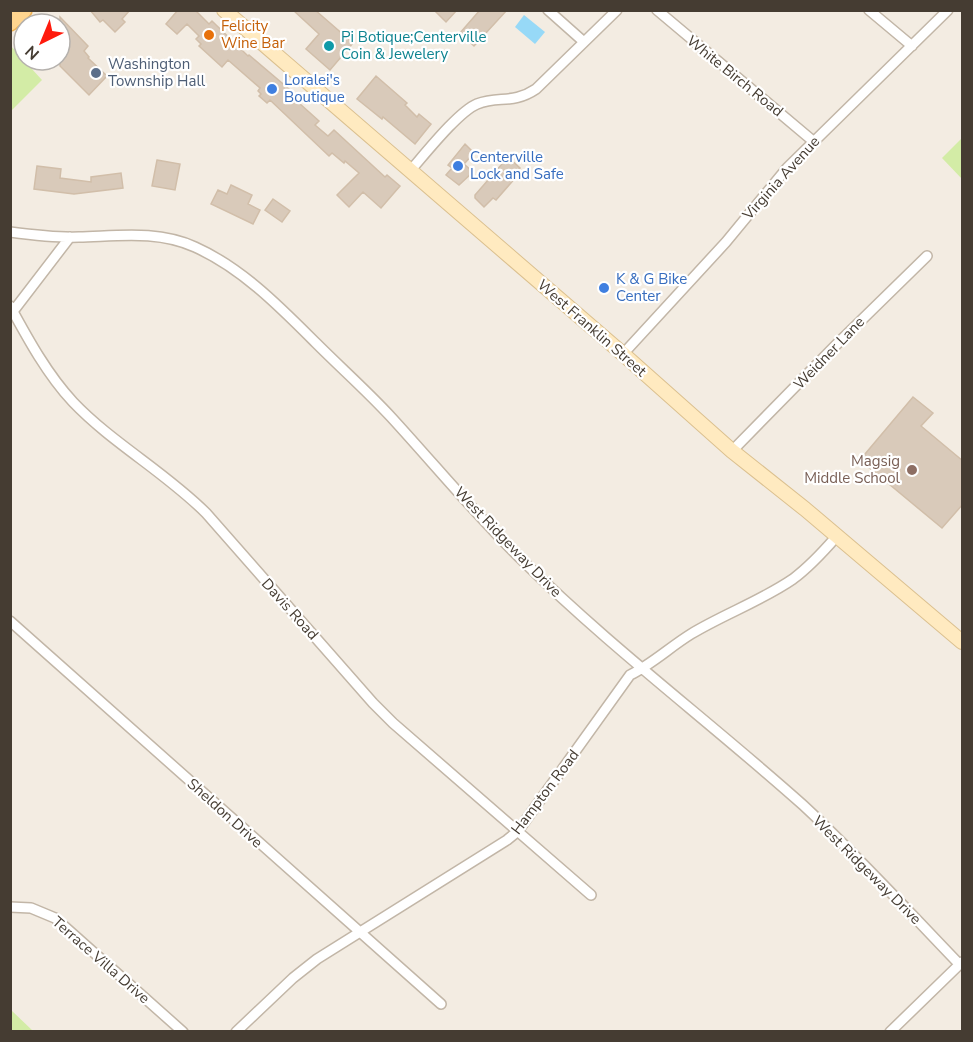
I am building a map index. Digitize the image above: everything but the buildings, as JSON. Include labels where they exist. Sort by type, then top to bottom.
[{"type":"main road","points":[[10,24],[24,10]]},
{"type":"main road","name":"West Franklin Street","points":[[224,10],[732,451],[805,509],[963,642]]},
{"type":"street","points":[[548,10],[584,42]]},
{"type":"street","points":[[410,171],[469,108],[489,100],[515,99],[536,90],[617,10]]},
{"type":"street","name":"White Birch Road","points":[[657,10],[813,141]]},
{"type":"street","points":[[869,10],[912,46]]},
{"type":"street","name":"Virginia Avenue","points":[[623,354],[726,242],[787,168],[948,10]]},
{"type":"street","name":"West Ridgeway Drive","points":[[10,232],[70,237],[146,235],[183,242],[224,263],[255,285],[288,314],[389,415],[550,588],[687,704],[837,837],[961,964]]},
{"type":"street","points":[[11,311],[70,237]]},
{"type":"street","name":"Weidner Lane","points":[[732,451],[927,256]]},
{"type":"street","name":"Davis Road","points":[[11,311],[72,402],[110,435],[183,490],[393,723],[591,895]]},
{"type":"street","name":"Hampton Road","points":[[236,1032],[292,978],[317,959],[518,831],[630,675],[692,633],[793,579],[836,537]]},
{"type":"street","name":"Sheldon Drive","points":[[10,621],[441,1004]]},
{"type":"street","name":"Terrace Villa Drive","points":[[10,907],[31,908],[44,912],[63,923],[183,1032]]},
{"type":"street","points":[[890,1032],[961,964]]},
{"type":"green space","points":[[10,45],[12,47],[12,72],[35,72],[42,80],[10,111]]},
{"type":"green space","points":[[962,138],[962,179],[942,158]]},
{"type":"green space","points":[[11,1010],[33,1031],[11,1031]]},
{"type":"water","points":[[524,15],[545,32],[535,44],[515,27]]},
{"type":"place","name":"Felicity Wine Bar","points":[[209,35]]},
{"type":"place","name":"Pi Botique;Centerville Coin & Jewelery","points":[[329,46]]},
{"type":"place","name":"Washington Township Hall","points":[[96,73]]},
{"type":"place","name":"Loralei's Boutique","points":[[272,89]]},
{"type":"place","name":"Centerville Lock and Safe","points":[[458,166]]},
{"type":"place","name":"K & G Bike Center","points":[[604,288]]},
{"type":"place","name":"Magsig Middle School","points":[[912,470]]}]
